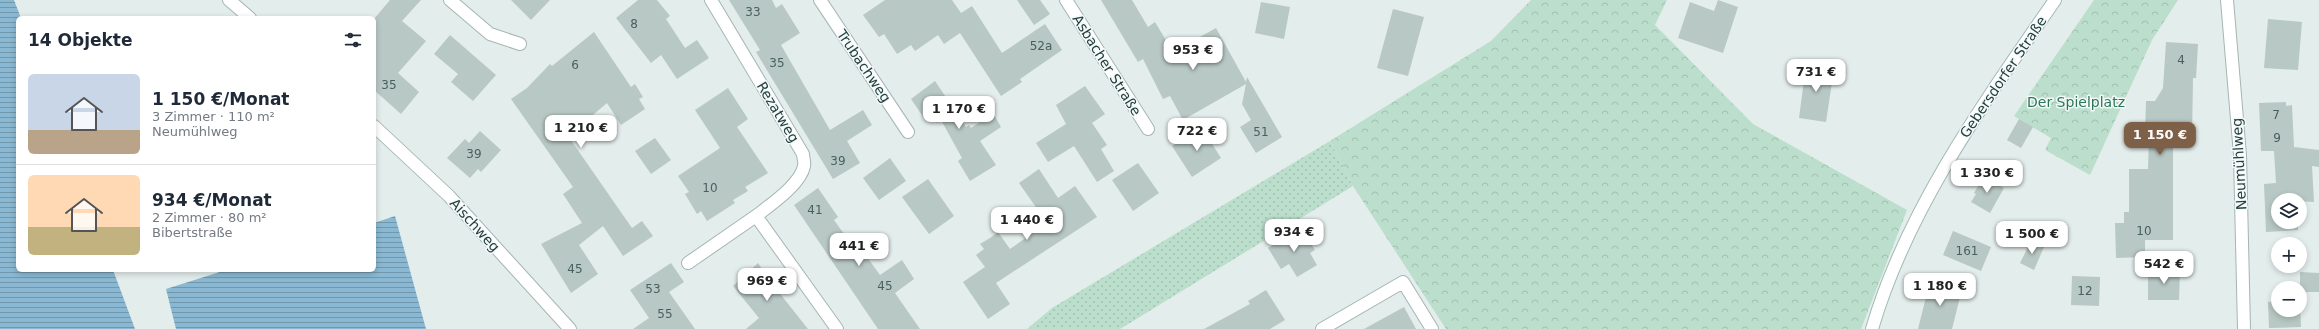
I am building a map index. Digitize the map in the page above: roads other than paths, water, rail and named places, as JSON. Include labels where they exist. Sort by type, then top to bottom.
[{"type":"street","points":[[229,0],[248,16]]},
{"type":"street","points":[[450,0],[490,34],[520,44]]},
{"type":"street","name":"Rezatweg","points":[[688,263],[774,202],[799,177],[804,166],[803,154],[711,0]]},
{"type":"street","name":"Trubachweg","points":[[820,0],[908,132]]},
{"type":"street","name":"Asbacher Straße","points":[[1066,0],[1148,129]]},
{"type":"street","name":"Gebersdorfer Straße","points":[[1872,329],[1904,247],[1943,171],[1994,88],[2055,0]]},
{"type":"street","name":"Neumühlweg","points":[[2227,0],[2240,155],[2244,329]]},
{"type":"street","name":"Aischweg","points":[[376,128],[449,196],[570,329]]},
{"type":"street","points":[[756,216],[837,329]]},
{"type":"street","points":[[1322,329],[1404,282],[1432,329]]},
{"type":"water","points":[[0,0],[14,0],[20,16],[16,16],[16,272],[114,272],[135,329],[0,329]]},
{"type":"water","points":[[395,216],[426,329],[176,329],[166,289],[220,272],[376,272],[376,222]]},
{"type":"park label","name":"Der Spielplatz","points":[[2076,102]]}]
